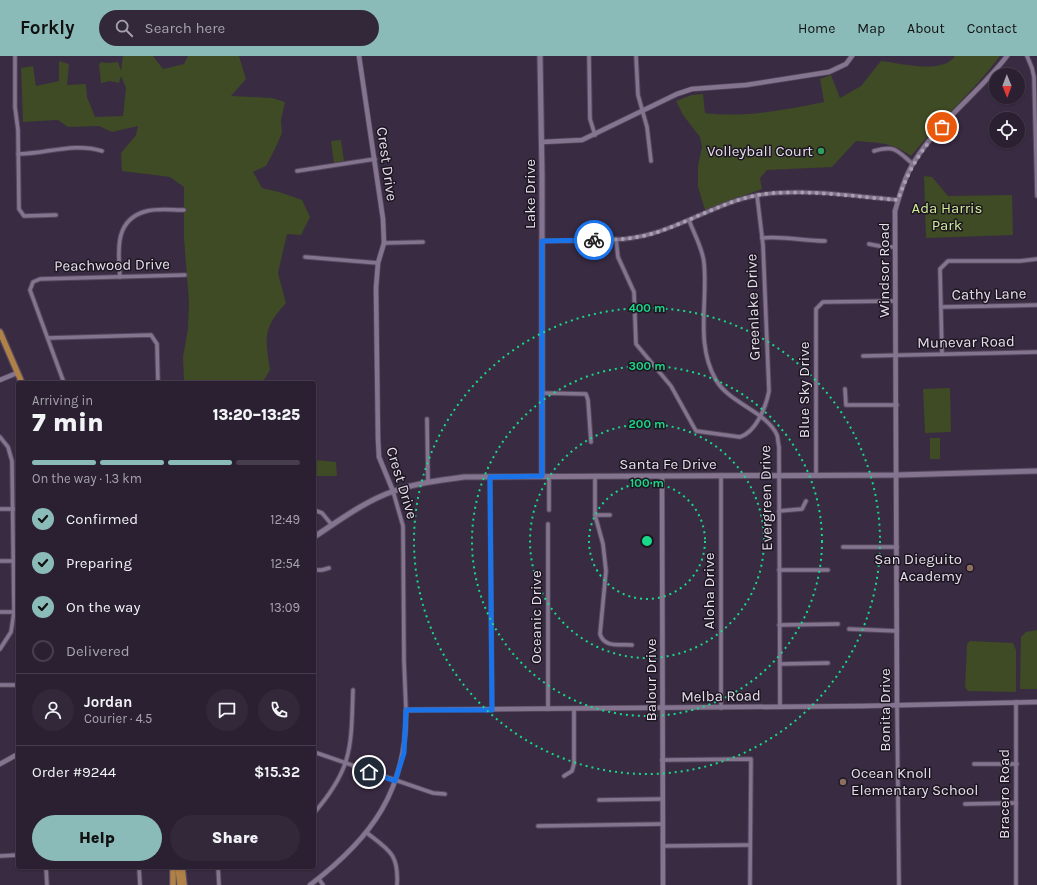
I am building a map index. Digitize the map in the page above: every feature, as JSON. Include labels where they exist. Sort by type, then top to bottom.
[{"type":"main road","name":"Lake Drive","points":[[540,56],[542,142],[542,476]]},
{"type":"main road","points":[[0,332],[21,381]]},
{"type":"main road","name":"Santa Fe Drive","points":[[316,536],[371,501],[393,491],[428,482],[464,477],[898,475],[1037,471]]},
{"type":"main road","points":[[173,869],[173,885]]},
{"type":"main road","points":[[178,869],[180,885]]},
{"type":"main road","points":[[182,869],[184,885]]},
{"type":"street","points":[[15,56],[14,107],[18,154],[19,209],[24,216],[56,215]]},
{"type":"street","name":"Crest Drive","points":[[310,885],[351,850],[367,832],[384,806],[395,781],[404,753],[406,710],[403,526],[393,491],[381,466],[378,451],[376,312],[378,263],[384,243],[383,219],[359,56]]},
{"type":"street","points":[[589,56],[590,119],[595,135]]},
{"type":"street","points":[[636,56],[638,95],[647,127],[651,161]]},
{"type":"street","points":[[542,142],[582,140],[643,112],[677,94],[692,89],[746,85],[829,72],[846,64],[852,56]]},
{"type":"street","name":"Windsor Road","points":[[898,475],[894,247],[898,200],[913,164],[932,138],[995,72],[1007,56]]},
{"type":"street","points":[[1027,56],[1034,77],[1037,196]]},
{"type":"street","points":[[874,151],[889,147],[893,148],[913,164]]},
{"type":"street","points":[[18,154],[36,154],[65,148],[94,149],[102,151]]},
{"type":"street","points":[[297,172],[375,159]]},
{"type":"street","points":[[542,241],[616,239],[653,234],[757,195],[792,193],[898,200]]},
{"type":"street","name":"Greenlake Drive","points":[[616,239],[618,257],[634,292],[636,344],[671,386],[693,427],[698,432],[740,437],[747,434],[760,417],[766,404],[769,391],[762,238],[757,195]]},
{"type":"street","points":[[120,277],[119,242],[124,227],[128,222],[137,215],[148,210],[184,210]]},
{"type":"street","name":"Evergreen Drive","points":[[689,220],[704,263],[704,337],[709,363],[716,380],[724,390],[760,417],[777,435],[780,475],[780,707]]},
{"type":"street","points":[[762,238],[777,237],[806,241],[825,241]]},
{"type":"street","points":[[384,243],[423,242]]},
{"type":"street","points":[[870,244],[884,247],[894,247]]},
{"type":"street","points":[[305,257],[378,263]]},
{"type":"street","points":[[942,354],[940,269],[948,260],[1037,259]]},
{"type":"street","name":"Peachwood Drive","points":[[48,338],[30,290],[33,282],[40,279],[185,275]]},
{"type":"street","name":"Blue Sky Drive","points":[[816,475],[816,313],[819,305],[823,302],[895,301]]},
{"type":"street","name":"Cathy Lane","points":[[941,307],[1037,305]]},
{"type":"street","points":[[63,381],[48,338],[147,334],[151,335],[157,344],[158,381]]},
{"type":"street","name":"Munevar Road","points":[[863,356],[1037,352]]},
{"type":"street","points":[[0,380],[17,373]]},
{"type":"street","points":[[845,390],[846,405],[897,405]]},
{"type":"street","points":[[542,393],[586,394],[588,400],[591,442]]},
{"type":"street","points":[[427,420],[428,482]]},
{"type":"street","points":[[0,649],[11,632],[16,612],[16,561],[12,461],[8,447],[1,440]]},
{"type":"street","name":"Aloha Drive","points":[[721,475],[721,708]]},
{"type":"street","name":"Bonita Drive","points":[[898,475],[897,705],[899,885]]},
{"type":"street","points":[[549,476],[549,510]]},
{"type":"street","points":[[595,476],[595,515],[603,544],[606,571],[601,638],[609,644],[632,645]]},
{"type":"street","name":"Balour Drive","points":[[662,476],[663,885]]},
{"type":"street","points":[[490,477],[492,710]]},
{"type":"street","points":[[779,511],[802,509],[806,500]]},
{"type":"street","points":[[0,509],[13,509]]},
{"type":"street","points":[[316,511],[322,513],[332,525]]},
{"type":"street","points":[[595,515],[610,515]]},
{"type":"street","name":"Oceanic Drive","points":[[548,524],[548,709]]},
{"type":"street","points":[[842,547],[897,547]]},
{"type":"street","points":[[0,561],[16,561]]},
{"type":"street","points":[[316,570],[329,568]]},
{"type":"street","points":[[779,570],[828,570]]},
{"type":"street","points":[[0,612],[16,612]]},
{"type":"street","points":[[779,625],[838,624]]},
{"type":"street","points":[[850,629],[897,631]]},
{"type":"street","points":[[780,664],[828,663]]},
{"type":"street","points":[[0,685],[16,685]]},
{"type":"street","points":[[316,811],[329,796],[346,765],[351,741],[353,690]]},
{"type":"street","name":"Bracero Road","points":[[1016,702],[1016,885]]},
{"type":"street","name":"Melba Road","points":[[406,710],[663,709],[1037,702]]},
{"type":"street","points":[[564,776],[572,771],[574,764],[574,709]]},
{"type":"street","points":[[316,753],[346,765],[432,793],[445,794]]},
{"type":"street","points":[[0,764],[16,755]]},
{"type":"street","points":[[662,760],[751,759],[750,885]]},
{"type":"street","points":[[974,764],[1016,764]]},
{"type":"street","points":[[599,800],[662,799]]},
{"type":"street","points":[[964,804],[1016,803]]},
{"type":"street","points":[[538,826],[662,824]]},
{"type":"street","points":[[367,832],[391,851],[395,859],[397,885]]},
{"type":"street","points":[[663,846],[750,845]]},
{"type":"street","points":[[0,856],[16,855]]},
{"type":"street","points":[[46,869],[47,885]]},
{"type":"street","points":[[139,869],[140,885]]},
{"type":"street","points":[[218,869],[219,885]]},
{"type":"street","points":[[318,879],[323,885]]},
{"type":"green space","points":[[123,56],[153,56],[163,69],[184,64],[188,56],[239,56],[246,79],[231,96],[272,98],[285,102],[281,120],[282,133],[275,149],[266,166],[253,172],[262,188],[302,200],[310,217],[301,235],[287,234],[278,273],[286,303],[273,319],[270,326],[267,349],[270,370],[263,381],[184,381],[183,357],[188,329],[189,302],[184,239],[184,187],[170,177],[122,171],[121,153],[136,135],[138,126],[112,132],[99,126],[68,127],[58,120],[23,122],[21,68],[33,66],[36,86],[59,81],[59,61],[69,64],[67,85],[86,84],[87,97],[95,117],[123,116],[126,88],[121,76],[119,83],[110,81],[101,83],[99,65],[101,62],[118,62],[121,71]]},
{"type":"green space","points":[[955,56],[1000,56],[979,82],[911,156],[892,146],[856,141],[832,167],[767,170],[760,178],[762,189],[705,210],[698,187],[698,166],[702,147],[700,137],[683,115],[676,101],[692,95],[703,94],[705,113],[734,115],[780,110],[824,102],[820,79],[831,75],[840,98],[861,86],[881,61],[921,66],[941,65],[949,62]]},
{"type":"green space","points":[[341,140],[344,161],[334,163],[331,141]]},
{"type":"green space","name":"Ada Harris Park","points":[[924,176],[932,177],[948,196],[1012,195],[1013,235],[926,238]]},
{"type":"green space","points":[[950,388],[951,432],[925,433],[923,389]]},
{"type":"green space","points":[[930,438],[940,438],[940,459],[930,459]]},
{"type":"green space","points":[[316,460],[336,462],[337,476],[316,476]]},
{"type":"green space","points":[[1037,630],[1037,689],[1020,689],[1021,637],[1026,632]]},
{"type":"green space","points":[[970,641],[1013,643],[1016,650],[1016,692],[968,691],[965,687],[967,644]]},
{"type":"way so far","points":[[594,240],[616,239],[653,234],[757,195],[792,193],[898,200],[906,177],[920,152],[942,127]]},
{"type":"place","name":"Volleyball Court","points":[[821,151]]},
{"type":"place","name":"San Dieguito Academy","points":[[970,568]]},
{"type":"place","name":"Ocean Knoll Elementary School","points":[[843,782]]},
{"type":"route","points":[[369,772],[395,781],[404,753],[406,737],[406,710],[492,710],[490,477],[542,476],[542,241],[594,240]]}]
